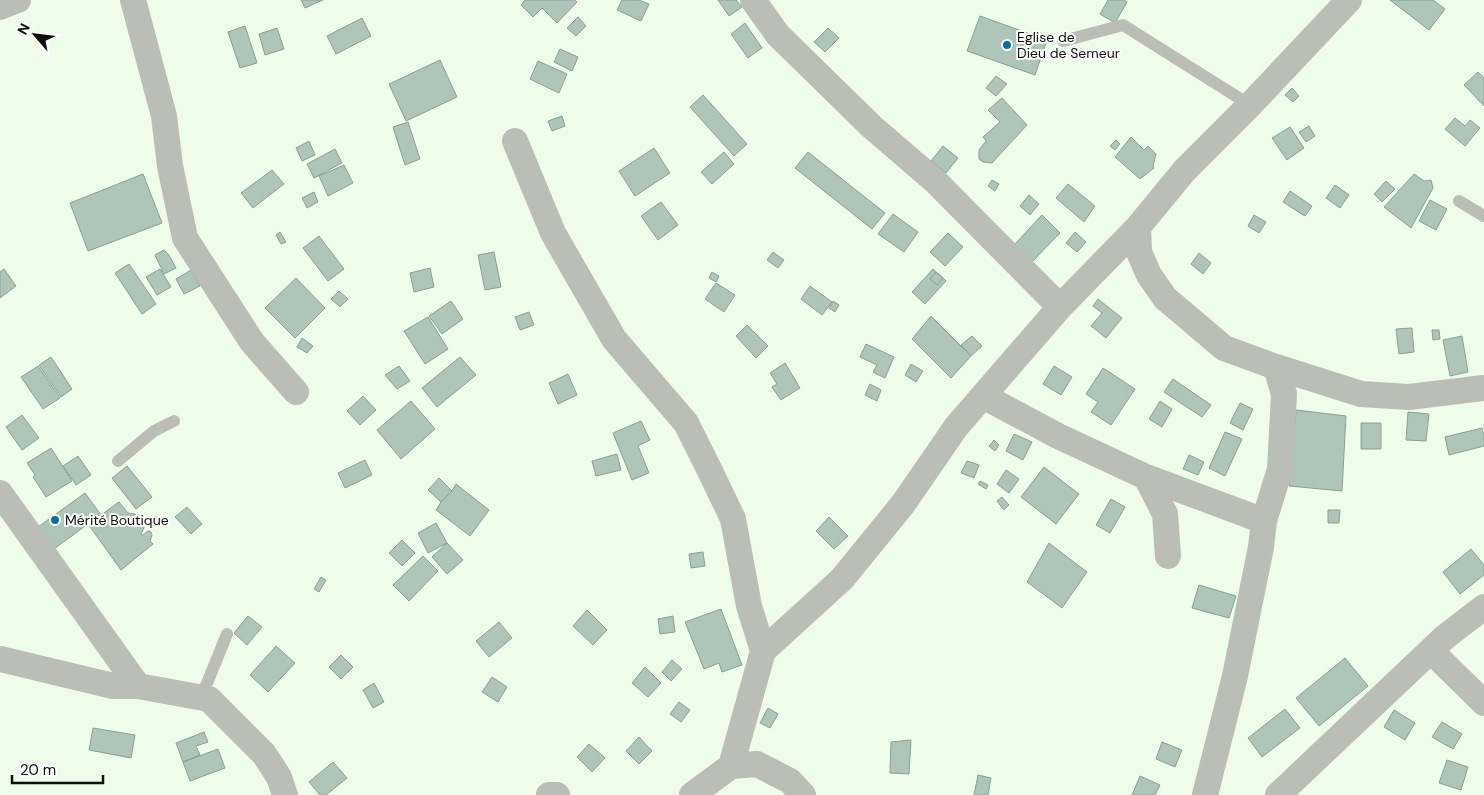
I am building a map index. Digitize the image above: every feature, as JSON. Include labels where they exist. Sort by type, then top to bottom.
[{"type":"street","points":[[0,7],[18,0]]},
{"type":"street","points":[[133,0],[164,116],[170,166],[185,238],[252,342],[296,392]]},
{"type":"street","points":[[753,0],[778,34],[871,126],[936,182],[1060,307]]},
{"type":"street","points":[[731,766],[763,651],[842,579],[903,504],[956,427],[1060,307],[1138,227],[1184,171],[1250,105],[1349,0]]},
{"type":"street","points":[[515,141],[553,233],[614,339],[686,423],[710,471],[733,519],[749,606],[763,651]]},
{"type":"street","points":[[1138,227],[1139,252],[1149,275],[1165,298],[1224,348],[1361,394],[1409,397],[1484,388]]},
{"type":"street","points":[[1205,795],[1235,676],[1261,547],[1264,521],[1280,469],[1284,394],[1276,367]]},
{"type":"street","points":[[984,396],[1058,436],[1146,477],[1264,521]]},
{"type":"street","points":[[1146,477],[1165,514],[1168,556]]},
{"type":"street","points":[[0,493],[138,686]]},
{"type":"street","points":[[1278,795],[1445,637],[1484,607]]},
{"type":"street","points":[[1431,651],[1484,703]]},
{"type":"street","points":[[0,659],[113,686],[138,686],[208,699],[264,754],[280,777],[285,795]]},
{"type":"street","points":[[692,795],[731,766],[757,764],[790,781],[803,795]]},
{"type":"street","points":[[549,795],[556,795]]},
{"type":"lane","points":[[1063,41],[1123,25],[1250,105]]},
{"type":"lane","points":[[1459,201],[1484,216]]},
{"type":"lane","points":[[118,460],[154,431],[174,421]]},
{"type":"lane","points":[[201,698],[227,634]]},
{"type":"building","points":[[301,0],[323,0],[305,8]]},
{"type":"building","points":[[525,0],[575,0],[577,2],[557,23],[542,8],[533,17],[521,5]]},
{"type":"building","points":[[622,0],[639,0],[649,4],[641,21],[617,10]]},
{"type":"building","points":[[718,0],[736,0],[742,7],[729,16]]},
{"type":"building","points":[[1108,0],[1124,0],[1127,2],[1115,23],[1100,14]]},
{"type":"building","points":[[1390,0],[1433,0],[1445,9],[1429,30]]},
{"type":"building","name":"Eglise de Dieu de Semeur","points":[[980,16],[1047,40],[1035,75],[967,51]]},
{"type":"building","points":[[578,17],[586,26],[576,36],[567,28]]},
{"type":"building","points":[[362,18],[371,36],[336,54],[327,36]]},
{"type":"building","points":[[745,23],[762,48],[748,58],[731,34]]},
{"type":"building","points":[[245,26],[257,63],[240,68],[228,32]]},
{"type":"building","points":[[277,28],[284,49],[265,55],[259,34]]},
{"type":"building","points":[[828,28],[839,38],[825,52],[814,42]]},
{"type":"building","points":[[560,49],[578,57],[572,71],[554,62]]},
{"type":"building","points":[[440,60],[457,97],[406,121],[389,84]]},
{"type":"building","points":[[538,61],[567,74],[559,93],[530,79]]},
{"type":"building","points":[[1478,72],[1484,78],[1484,106],[1464,85]]},
{"type":"building","points":[[996,76],[1007,84],[996,96],[986,88]]},
{"type":"building","points":[[1292,88],[1299,96],[1293,102],[1285,95]]},
{"type":"building","points":[[703,95],[747,144],[734,156],[690,107]]},
{"type":"building","points":[[1002,98],[1027,125],[992,163],[983,162],[979,159],[979,150],[986,141],[983,137],[1000,122],[988,110]]},
{"type":"building","points":[[562,116],[565,126],[552,131],[548,121]]},
{"type":"building","points":[[1455,118],[1465,126],[1470,120],[1480,128],[1465,146],[1445,129]]},
{"type":"building","points":[[408,122],[420,159],[405,165],[393,127]]},
{"type":"building","points":[[1309,126],[1315,136],[1306,142],[1299,132]]},
{"type":"building","points":[[1290,127],[1304,148],[1287,160],[1272,138]]},
{"type":"building","points":[[1131,137],[1144,150],[1148,146],[1156,154],[1154,168],[1140,179],[1115,157]]},
{"type":"building","points":[[1116,140],[1120,144],[1115,150],[1110,146]]},
{"type":"building","points":[[309,141],[315,155],[302,161],[296,148]]},
{"type":"building","points":[[943,146],[958,158],[946,173],[931,161]]},
{"type":"building","points":[[654,148],[670,173],[635,196],[619,171]]},
{"type":"building","points":[[335,149],[342,163],[314,178],[307,164]]},
{"type":"building","points":[[724,152],[734,164],[712,184],[701,172]]},
{"type":"building","points":[[808,152],[885,213],[872,229],[795,168]]},
{"type":"building","points":[[344,165],[353,183],[328,196],[319,176]]},
{"type":"building","points":[[272,170],[284,184],[253,208],[241,193]]},
{"type":"building","points":[[143,174],[162,223],[88,251],[70,203]]},
{"type":"building","points":[[1414,174],[1424,181],[1431,180],[1433,188],[1411,228],[1384,207]]},
{"type":"building","points":[[992,180],[999,184],[995,191],[988,186]]},
{"type":"building","points":[[1386,181],[1395,189],[1382,202],[1374,194]]},
{"type":"building","points":[[1068,184],[1095,206],[1084,222],[1056,198]]},
{"type":"building","points":[[1335,185],[1349,195],[1340,208],[1326,198]]},
{"type":"building","points":[[1290,191],[1312,206],[1305,216],[1283,202]]},
{"type":"building","points":[[314,192],[318,202],[307,208],[302,198]]},
{"type":"building","points":[[1029,195],[1039,204],[1030,215],[1020,206]]},
{"type":"building","points":[[1430,200],[1447,209],[1436,230],[1419,221]]},
{"type":"building","points":[[661,202],[678,225],[658,240],[641,216]]},
{"type":"building","points":[[893,214],[918,232],[904,252],[878,234]]},
{"type":"building","points":[[1042,215],[1060,233],[1032,262],[1014,245]]},
{"type":"building","points":[[1254,215],[1266,222],[1259,233],[1248,226]]},
{"type":"building","points":[[280,232],[286,242],[281,244],[276,235]]},
{"type":"building","points":[[1075,232],[1086,242],[1077,252],[1066,243]]},
{"type":"building","points":[[948,233],[963,247],[945,266],[930,252]]},
{"type":"building","points":[[319,236],[344,269],[328,281],[303,248]]},
{"type":"building","points":[[164,250],[176,268],[164,274],[155,255]]},
{"type":"building","points":[[494,252],[501,287],[485,290],[478,255]]},
{"type":"building","points":[[773,252],[784,260],[778,268],[767,260]]},
{"type":"building","points":[[1199,253],[1211,263],[1203,274],[1191,264]]},
{"type":"building","points":[[129,264],[156,304],[142,314],[115,273]]},
{"type":"building","points":[[430,268],[434,287],[414,292],[410,273]]},
{"type":"building","points":[[4,269],[16,286],[0,298],[0,272]]},
{"type":"building","points":[[160,269],[171,287],[157,295],[146,277]]},
{"type":"building","points":[[933,269],[946,281],[925,304],[912,292]]},
{"type":"building","points":[[191,270],[200,286],[184,294],[176,279]]},
{"type":"building","points":[[712,272],[719,276],[716,282],[709,278]]},
{"type":"building","points":[[936,272],[943,278],[937,285],[930,279]]},
{"type":"building","points":[[296,278],[325,308],[295,338],[265,308]]},
{"type":"building","points":[[716,283],[735,295],[724,312],[705,299]]},
{"type":"building","points":[[810,286],[832,302],[822,315],[801,299]]},
{"type":"building","points":[[339,291],[348,299],[340,307],[331,299]]},
{"type":"building","points":[[1098,299],[1122,318],[1106,338],[1091,326],[1102,313],[1093,306]]},
{"type":"building","points":[[451,301],[463,319],[442,334],[429,316]]},
{"type":"building","points":[[833,301],[839,305],[835,312],[829,308]]},
{"type":"building","points":[[529,312],[534,325],[520,330],[515,317]]},
{"type":"building","points":[[931,316],[971,356],[951,378],[912,339]]},
{"type":"building","points":[[428,317],[448,349],[425,364],[404,331]]},
{"type":"building","points":[[747,325],[768,346],[756,358],[736,336]]},
{"type":"building","points":[[1412,328],[1414,352],[1399,354],[1396,329]]},
{"type":"building","points":[[1432,330],[1439,330],[1440,339],[1433,340]]},
{"type":"building","points":[[972,336],[982,346],[971,356],[961,345]]},
{"type":"building","points":[[1462,336],[1468,372],[1450,376],[1443,340]]},
{"type":"building","points":[[302,338],[313,346],[307,353],[297,347]]},
{"type":"building","points":[[866,344],[894,357],[885,378],[873,372],[877,365],[860,357]]},
{"type":"building","points":[[51,357],[72,389],[61,397],[39,365]]},
{"type":"building","points":[[460,357],[476,375],[437,407],[422,388]]},
{"type":"building","points":[[785,363],[800,388],[781,400],[772,387],[777,384],[770,373]]},
{"type":"building","points":[[911,364],[923,371],[916,382],[905,375]]},
{"type":"building","points":[[38,366],[60,398],[43,409],[21,377]]},
{"type":"building","points":[[399,366],[410,381],[397,389],[385,375]]},
{"type":"building","points":[[1054,366],[1072,377],[1061,395],[1043,384]]},
{"type":"building","points":[[1103,368],[1135,389],[1111,425],[1091,412],[1098,402],[1086,394]]},
{"type":"building","points":[[568,374],[577,395],[558,404],[549,383]]},
{"type":"building","points":[[1173,379],[1211,405],[1202,417],[1164,392]]},
{"type":"building","points":[[870,384],[881,390],[877,401],[865,395]]},
{"type":"building","points":[[363,396],[376,410],[360,425],[347,411]]},
{"type":"building","points":[[411,401],[435,429],[401,459],[377,430]]},
{"type":"building","points":[[1160,401],[1172,409],[1162,427],[1149,419]]},
{"type":"building","points":[[1240,403],[1253,409],[1243,430],[1230,423]]},
{"type":"building","points":[[1296,410],[1346,416],[1342,491],[1289,486]]},
{"type":"building","points":[[1408,412],[1429,414],[1426,441],[1406,440]]},
{"type":"building","points":[[22,415],[39,438],[22,450],[6,427]]},
{"type":"building","points":[[641,421],[650,440],[638,446],[649,473],[632,480],[613,433]]},
{"type":"building","points":[[1361,423],[1381,423],[1381,449],[1361,449]]},
{"type":"building","points":[[1482,428],[1484,446],[1449,455],[1445,437]]},
{"type":"building","points":[[1225,432],[1242,439],[1225,476],[1209,468]]},
{"type":"building","points":[[1014,434],[1032,442],[1023,460],[1006,451]]},
{"type":"building","points":[[994,440],[999,445],[995,451],[989,446]]},
{"type":"building","points":[[51,448],[72,481],[46,497],[33,477],[35,475],[27,463]]},
{"type":"building","points":[[617,454],[621,470],[596,476],[592,461]]},
{"type":"building","points":[[1189,455],[1204,462],[1198,475],[1183,469]]},
{"type":"building","points":[[78,456],[91,475],[76,485],[63,466]]},
{"type":"building","points":[[365,460],[372,475],[345,488],[338,473]]},
{"type":"building","points":[[967,461],[979,465],[974,478],[961,473]]},
{"type":"building","points":[[127,466],[152,497],[136,509],[112,478]]},
{"type":"building","points":[[1044,467],[1079,494],[1056,524],[1021,497]]},
{"type":"building","points":[[1006,470],[1019,479],[1009,493],[997,484]]},
{"type":"building","points":[[439,478],[452,491],[441,502],[428,490]]},
{"type":"building","points":[[980,481],[988,485],[986,489],[978,484]]},
{"type":"building","points":[[456,484],[489,510],[470,536],[436,510]]},
{"type":"building","points":[[85,493],[101,515],[119,502],[128,513],[135,514],[144,527],[141,535],[148,531],[151,532],[150,541],[153,544],[121,570],[88,524],[54,549],[38,527]]},
{"type":"building","points":[[1002,497],[1009,505],[1004,510],[997,501]]},
{"type":"building","points":[[1111,499],[1125,507],[1110,533],[1096,525]]},
{"type":"building","points":[[187,507],[202,524],[191,534],[175,517]]},
{"type":"building","points":[[1328,510],[1340,510],[1339,523],[1328,523]]},
{"type":"building","points":[[829,517],[848,536],[834,549],[816,531]]},
{"type":"building","points":[[436,523],[447,543],[428,553],[418,533]]},
{"type":"building","points":[[402,540],[415,553],[402,566],[389,553]]},
{"type":"building","points":[[447,543],[463,560],[447,574],[432,557]]},
{"type":"building","points":[[1049,543],[1087,572],[1062,608],[1027,582]]},
{"type":"building","points":[[1471,549],[1484,565],[1484,575],[1460,594],[1443,572]]},
{"type":"building","points":[[703,552],[705,566],[691,568],[689,554]]},
{"type":"building","points":[[423,556],[438,571],[409,601],[393,585]]},
{"type":"building","points":[[321,577],[326,580],[319,592],[314,589]]},
{"type":"building","points":[[1199,585],[1236,596],[1229,618],[1192,608]]},
{"type":"building","points":[[721,609],[742,665],[722,672],[719,663],[704,669],[685,622]]},
{"type":"building","points":[[587,610],[607,630],[593,645],[573,626]]},
{"type":"building","points":[[248,616],[262,627],[247,645],[234,633]]},
{"type":"building","points":[[673,616],[675,632],[660,634],[658,619]]},
{"type":"building","points":[[499,622],[512,638],[489,657],[476,641]]},
{"type":"building","points":[[276,646],[295,663],[268,692],[250,675]]},
{"type":"building","points":[[341,655],[353,667],[341,679],[329,667]]},
{"type":"building","points":[[1345,658],[1368,686],[1319,726],[1296,698]]},
{"type":"building","points":[[672,660],[682,669],[671,681],[662,672]]},
{"type":"building","points":[[645,667],[661,683],[648,697],[632,683]]},
{"type":"building","points":[[492,677],[507,687],[498,702],[482,692]]},
{"type":"building","points":[[374,683],[384,702],[373,708],[363,690]]},
{"type":"building","points":[[679,702],[690,710],[681,722],[670,714]]},
{"type":"building","points":[[768,708],[778,714],[770,728],[760,723]]},
{"type":"building","points":[[1285,709],[1300,728],[1262,757],[1248,738]]},
{"type":"building","points":[[1394,710],[1415,723],[1405,740],[1384,727]]},
{"type":"building","points":[[1442,722],[1462,734],[1453,749],[1432,737]]},
{"type":"building","points":[[93,728],[135,735],[131,758],[89,750]]},
{"type":"building","points":[[204,732],[208,742],[196,746],[200,755],[183,762],[176,743]]},
{"type":"building","points":[[639,737],[652,751],[639,764],[626,751]]},
{"type":"building","points":[[911,740],[909,774],[890,773],[891,742]]},
{"type":"building","points":[[1162,742],[1182,750],[1175,767],[1156,759]]},
{"type":"building","points":[[589,744],[605,758],[592,772],[577,757]]},
{"type":"building","points":[[218,749],[225,768],[190,781],[183,762]]},
{"type":"building","points":[[1447,760],[1468,767],[1461,790],[1439,783]]},
{"type":"building","points":[[333,762],[347,778],[326,795],[320,795],[309,782]]},
{"type":"building","points":[[978,775],[991,778],[988,795],[974,795]]},
{"type":"building","points":[[1140,776],[1160,785],[1155,795],[1132,795]]},
{"type":"place","name":"Eglise de Dieu de Semeur","points":[[1007,45]]},
{"type":"place","name":"Mérité Boutique","points":[[55,520]]}]
